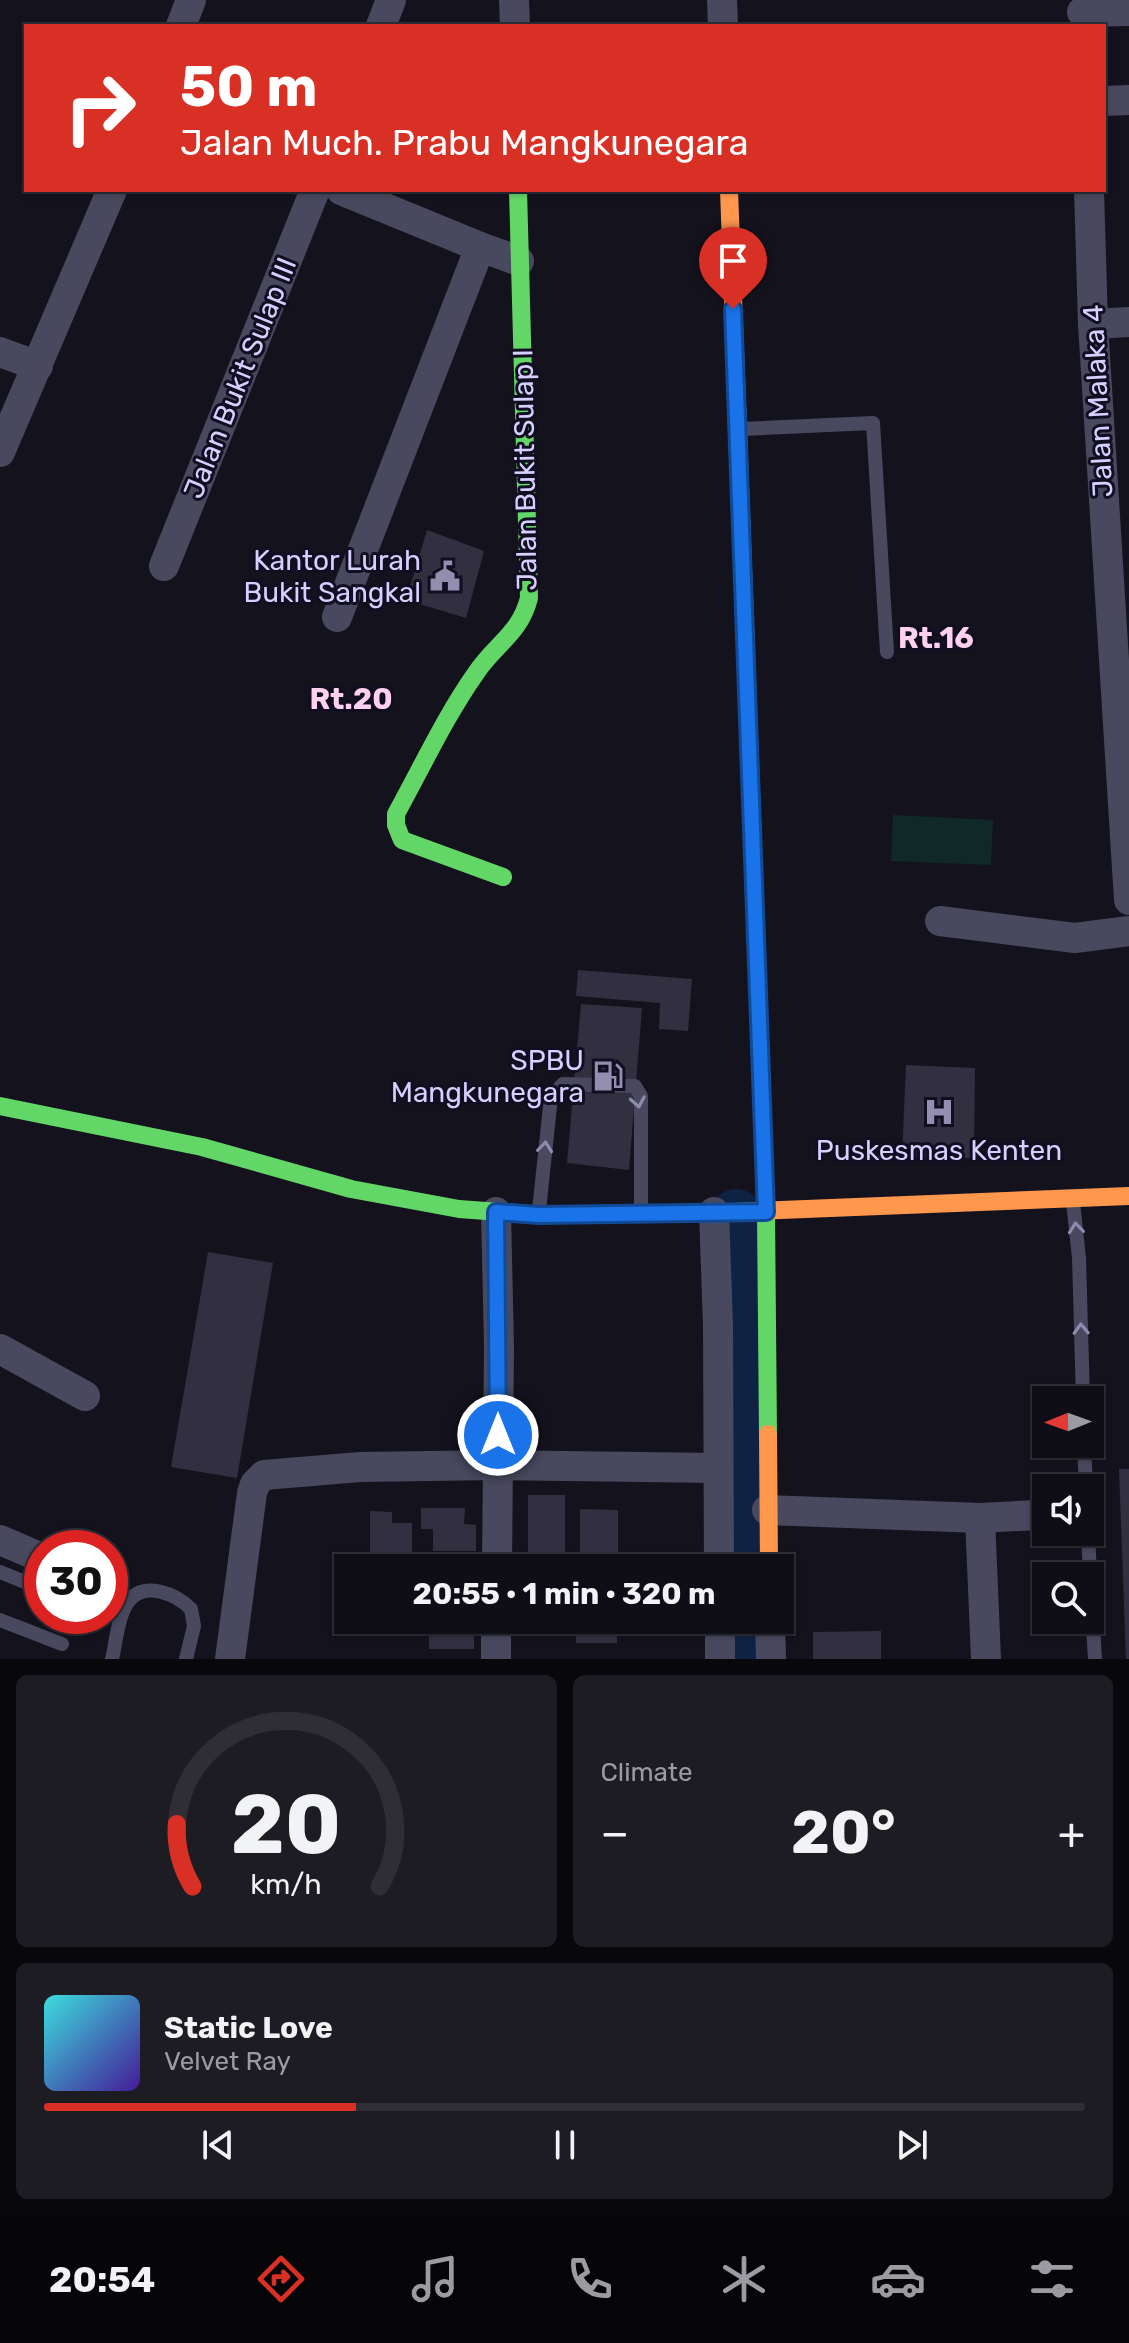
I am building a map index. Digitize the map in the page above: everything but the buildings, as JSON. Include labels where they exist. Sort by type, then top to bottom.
[{"type":"street","points":[[182,24],[191,0]]},
{"type":"street","points":[[382,24],[391,0]]},
{"type":"street","points":[[514,0],[515,24]]},
{"type":"street","points":[[722,0],[723,24]]},
{"type":"street","points":[[1082,13],[1129,11]]},
{"type":"street","points":[[1106,101],[1129,100]]},
{"type":"street","points":[[0,452],[111,192]]},
{"type":"street","name":"Jalan Bukit Sulap III","points":[[164,566],[314,192]]},
{"type":"street","points":[[346,192],[519,261]]},
{"type":"street","name":"Jalan Bukit Sulap I","points":[[503,877],[402,840],[396,825],[396,814],[477,670],[521,625],[527,613],[518,192]]},
{"type":"street","points":[[729,192],[766,1212],[769,1554]]},
{"type":"street","name":"Jalan Malaka 4","points":[[1089,192],[1093,324],[1127,811],[1129,900]]},
{"type":"street","points":[[337,617],[480,247]]},
{"type":"street","points":[[1093,324],[1129,322]]},
{"type":"street","points":[[0,352],[38,366]]},
{"type":"street","points":[[940,921],[1075,938],[1129,931]]},
{"type":"street","points":[[0,1106],[202,1147],[351,1189],[459,1209],[496,1212],[539,1215],[766,1212],[1129,1196]]},
{"type":"street","points":[[496,1212],[499,1347],[497,1554]]},
{"type":"street","points":[[714,1212],[719,1554]]},
{"type":"street","points":[[0,1349],[85,1396]]},
{"type":"street","points":[[230,1659],[252,1493],[255,1484],[264,1475],[360,1467],[718,1468]]},
{"type":"street","points":[[767,1510],[980,1518],[1032,1515]]},
{"type":"street","points":[[980,1518],[986,1659]]},
{"type":"street","points":[[0,1540],[24,1550]]},
{"type":"street","points":[[496,1634],[496,1659]]},
{"type":"street","points":[[720,1634],[720,1659]]},
{"type":"street","points":[[770,1634],[771,1659]]},
{"type":"lane","points":[[737,429],[873,423],[887,652]]},
{"type":"lane","points":[[539,1215],[551,1097],[563,1084],[635,1086],[641,1096],[641,1213]]},
{"type":"lane","points":[[1072,1197],[1079,1258],[1083,1386]]},
{"type":"lane","points":[[0,1572],[24,1582]]},
{"type":"lane","points":[[112,1659],[127,1603],[139,1593],[151,1591],[168,1593],[191,1609],[194,1626],[186,1659]]},
{"type":"lane","points":[[0,1620],[62,1644]]},
{"type":"lane","points":[[1093,1634],[1095,1659]]},
{"type":"green space","points":[[893,815],[993,820],[991,865],[891,861]]},
{"type":"waterway","points":[[736,1215],[740,1278],[744,1554]]},
{"type":"waterway","points":[[745,1634],[746,1659]]},
{"type":"traffic: fast","points":[[503,877],[402,840],[396,825],[396,814],[454,707],[483,663],[520,621],[529,598],[518,192]]},
{"type":"traffic: fast","points":[[740,484],[766,1212],[768,1434]]},
{"type":"traffic: fast","points":[[0,1106],[202,1147],[351,1189],[459,1209],[539,1215],[709,1213]]},
{"type":"traffic: slow","points":[[729,192],[740,484]]},
{"type":"traffic: slow","points":[[709,1213],[1129,1196]]},
{"type":"traffic: slow","points":[[768,1434],[769,1554]]},
{"type":"place","name":"Kantor Lurah Bukit Sangkal","points":[[445,576]]},
{"type":"place","name":"SPBU Mangkunegara","points":[[608,1076]]},
{"type":"place","name":"Puskesmas Kenten","points":[[939,1112]]},
{"type":"district","name":"Rt.16","points":[[936,638]]},
{"type":"district","name":"Rt.20","points":[[351,699]]},
{"type":"route","points":[[498,1435],[496,1212],[539,1215],[766,1212],[733,309]]}]
